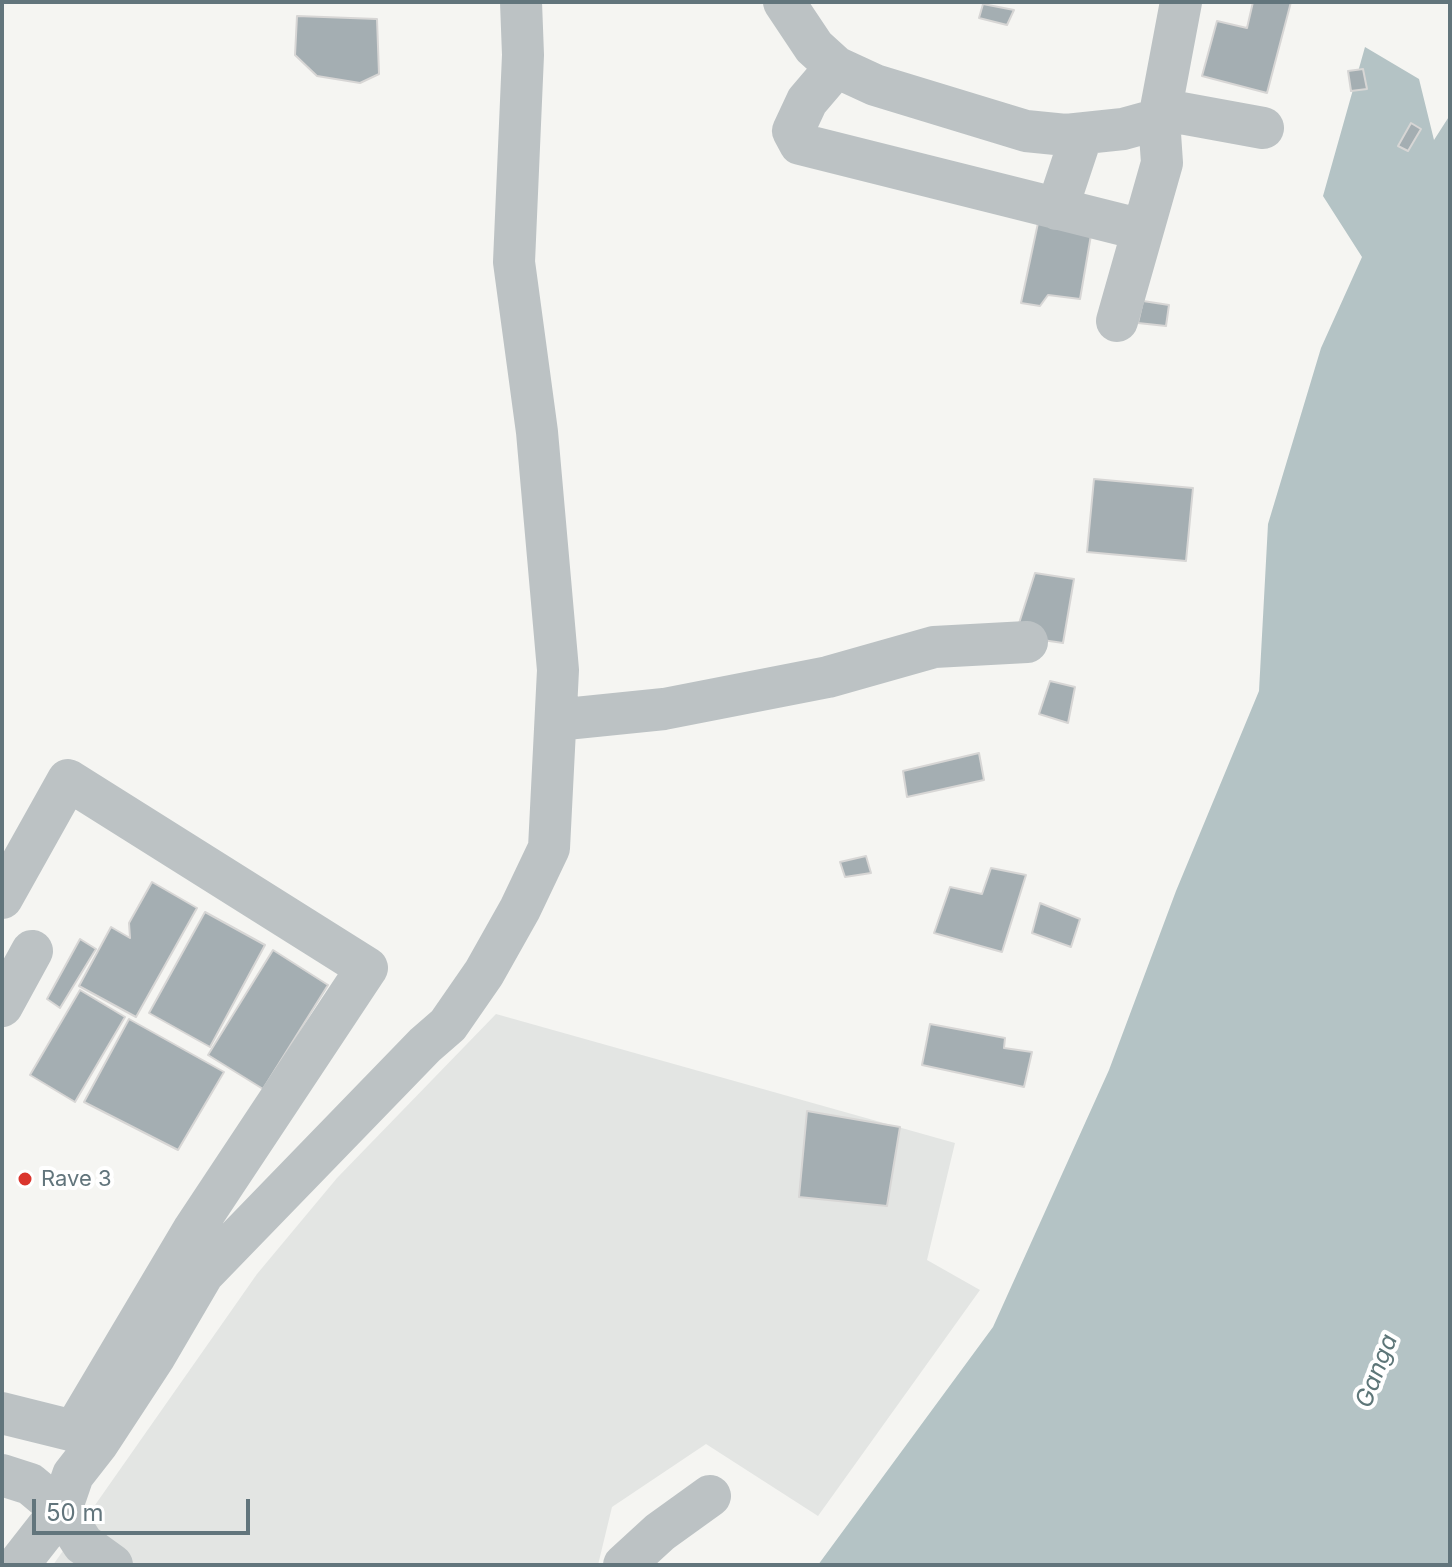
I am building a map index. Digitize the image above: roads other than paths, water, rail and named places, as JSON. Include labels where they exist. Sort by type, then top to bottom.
[{"type":"street","points":[[18,1565],[61,1510],[73,1475],[98,1443],[155,1356],[203,1274],[448,1025],[484,973],[520,909],[549,848],[558,670],[537,432],[514,262],[523,55],[521,2]]},
{"type":"street","points":[[784,2],[814,47],[836,67],[875,85],[1026,131],[1082,134],[1123,129],[1181,113],[1263,128]]},
{"type":"street","points":[[1117,321],[1162,163],[1159,119],[1181,2]]},
{"type":"street","points":[[836,67],[802,111],[793,131],[800,144],[1143,230]]},
{"type":"street","points":[[1057,209],[1082,134]]},
{"type":"street","points":[[556,720],[664,709],[828,677],[934,647],[1027,642]]},
{"type":"street","points":[[2,898],[68,780],[367,968],[194,1229],[74,1431],[2,1413]]},
{"type":"street","points":[[2,1006],[32,951]]},
{"type":"street","points":[[2,1475],[30,1484],[61,1510],[83,1544],[112,1565]]},
{"type":"street","points":[[624,1565],[660,1532],[710,1496]]},
{"type":"water","name":"Ganga","points":[[1365,47],[1419,79],[1434,140],[1450,115],[1450,1565],[818,1565],[993,1327],[1109,1070],[1176,891],[1259,691],[1268,524],[1321,348],[1362,257],[1323,196]]},
{"type":"place","name":"Rave 3","points":[[25,1179]]}]
